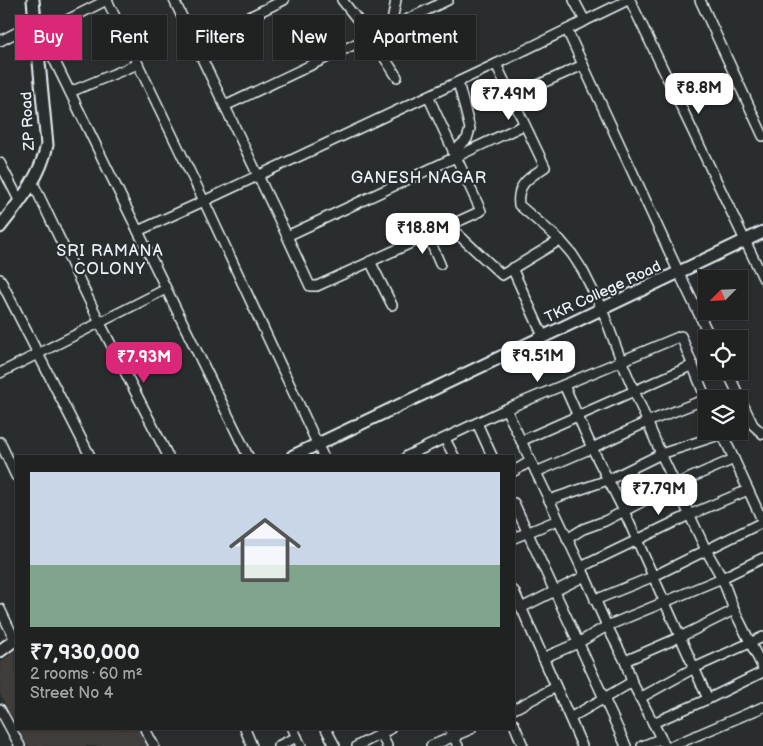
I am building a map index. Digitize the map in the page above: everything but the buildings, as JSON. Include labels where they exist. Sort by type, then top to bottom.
[{"type":"street","points":[[25,0],[31,15]]},
{"type":"street","name":"ZP Road","points":[[33,0],[34,15]]},
{"type":"street","points":[[77,15],[107,0],[204,201],[323,455]]},
{"type":"street","points":[[174,0],[181,15]]},
{"type":"street","points":[[253,15],[284,0]]},
{"type":"street","points":[[393,15],[396,0]]},
{"type":"street","points":[[416,15],[448,0]]},
{"type":"street","points":[[574,0],[585,22]]},
{"type":"street","points":[[138,231],[629,0],[763,278]]},
{"type":"street","points":[[700,0],[763,136]]},
{"type":"street","points":[[343,1],[355,16]]},
{"type":"street","points":[[567,30],[707,330]]},
{"type":"street","points":[[2,36],[15,31]]},
{"type":"street","points":[[225,106],[355,45]]},
{"type":"street","name":"ZP Road","points":[[0,227],[33,183],[43,163],[48,145],[38,60]]},
{"type":"street","points":[[54,60],[248,455]]},
{"type":"street","points":[[202,60],[310,286],[317,286],[481,211],[428,96]]},
{"type":"street","points":[[386,60],[397,77]]},
{"type":"street","points":[[70,92],[138,64]]},
{"type":"street","points":[[496,64],[545,167],[525,181],[517,195],[519,205],[560,240],[583,271],[602,309],[621,360],[661,454],[706,550],[722,578],[734,610],[763,668]]},
{"type":"street","points":[[511,97],[583,65]]},
{"type":"street","points":[[454,155],[467,139],[470,129],[458,82]]},
{"type":"street","points":[[287,236],[454,155],[524,126]]},
{"type":"street","points":[[0,163],[20,202]]},
{"type":"street","points":[[33,183],[100,324],[167,455]]},
{"type":"street","points":[[449,226],[502,275],[560,240]]},
{"type":"street","name":"TKR College Road","points":[[295,455],[763,232]]},
{"type":"street","points":[[428,236],[440,264]]},
{"type":"street","points":[[370,261],[392,306]]},
{"type":"street","points":[[512,268],[543,336]]},
{"type":"street","points":[[0,279],[89,455]]},
{"type":"street","points":[[0,373],[166,289]]},
{"type":"street","points":[[409,455],[506,409],[680,336],[703,390]]},
{"type":"street","points":[[522,441],[693,365]]},
{"type":"street","points":[[731,380],[753,425],[763,434]]},
{"type":"street","points":[[564,385],[592,448],[624,511],[708,700]]},
{"type":"street","points":[[536,472],[647,422],[698,402]]},
{"type":"street","points":[[506,409],[625,661],[632,682],[662,742],[642,746]]},
{"type":"street","points":[[477,423],[492,455]]},
{"type":"street","points":[[446,439],[454,455]]},
{"type":"street","points":[[548,500],[608,480],[661,454],[702,440]]},
{"type":"street","points":[[595,600],[652,577],[763,522],[725,440]]},
{"type":"street","points":[[0,442],[15,474]]},
{"type":"street","points":[[568,539],[583,529],[624,511],[676,484],[734,459]]},
{"type":"street","points":[[515,470],[531,461]]},
{"type":"street","points":[[581,567],[636,539],[748,490]]},
{"type":"street","points":[[515,505],[626,746]]},
{"type":"street","points":[[515,538],[558,520]]},
{"type":"street","points":[[543,658],[578,643],[607,626],[665,603],[763,558]]},
{"type":"street","points":[[521,608],[585,576]]},
{"type":"street","points":[[515,594],[582,746]]},
{"type":"street","points":[[0,609],[15,640],[0,651]]},
{"type":"street","points":[[625,661],[680,637],[734,610]]},
{"type":"street","points":[[640,698],[694,668],[763,637]]},
{"type":"street","points":[[653,723],[708,700],[763,672]]},
{"type":"street","points":[[570,718],[632,682]]},
{"type":"street","points":[[515,708],[556,687]]},
{"type":"street","points":[[672,746],[763,707]]},
{"type":"street","points":[[0,709],[20,746]]},
{"type":"street","points":[[515,727],[522,745]]},
{"type":"street","points":[[146,730],[154,746]]},
{"type":"street","points":[[245,730],[252,746]]},
{"type":"street","points":[[327,730],[335,746]]},
{"type":"street","points":[[431,746],[452,733],[466,730]]},
{"type":"street","points":[[357,746],[380,731],[387,746]]},
{"type":"street","points":[[278,746],[295,733],[301,746]]},
{"type":"street","points":[[452,733],[458,746]]},
{"type":"shaded area","points":[[15,651],[15,724],[0,694],[0,663]]},
{"type":"shaded area","points":[[18,730],[139,730],[147,746],[26,746]]},
{"type":"district","name":"GANESH NAGAR","points":[[419,178]]},
{"type":"district","name":"SRI RAMANA COLONY","points":[[110,260]]}]
